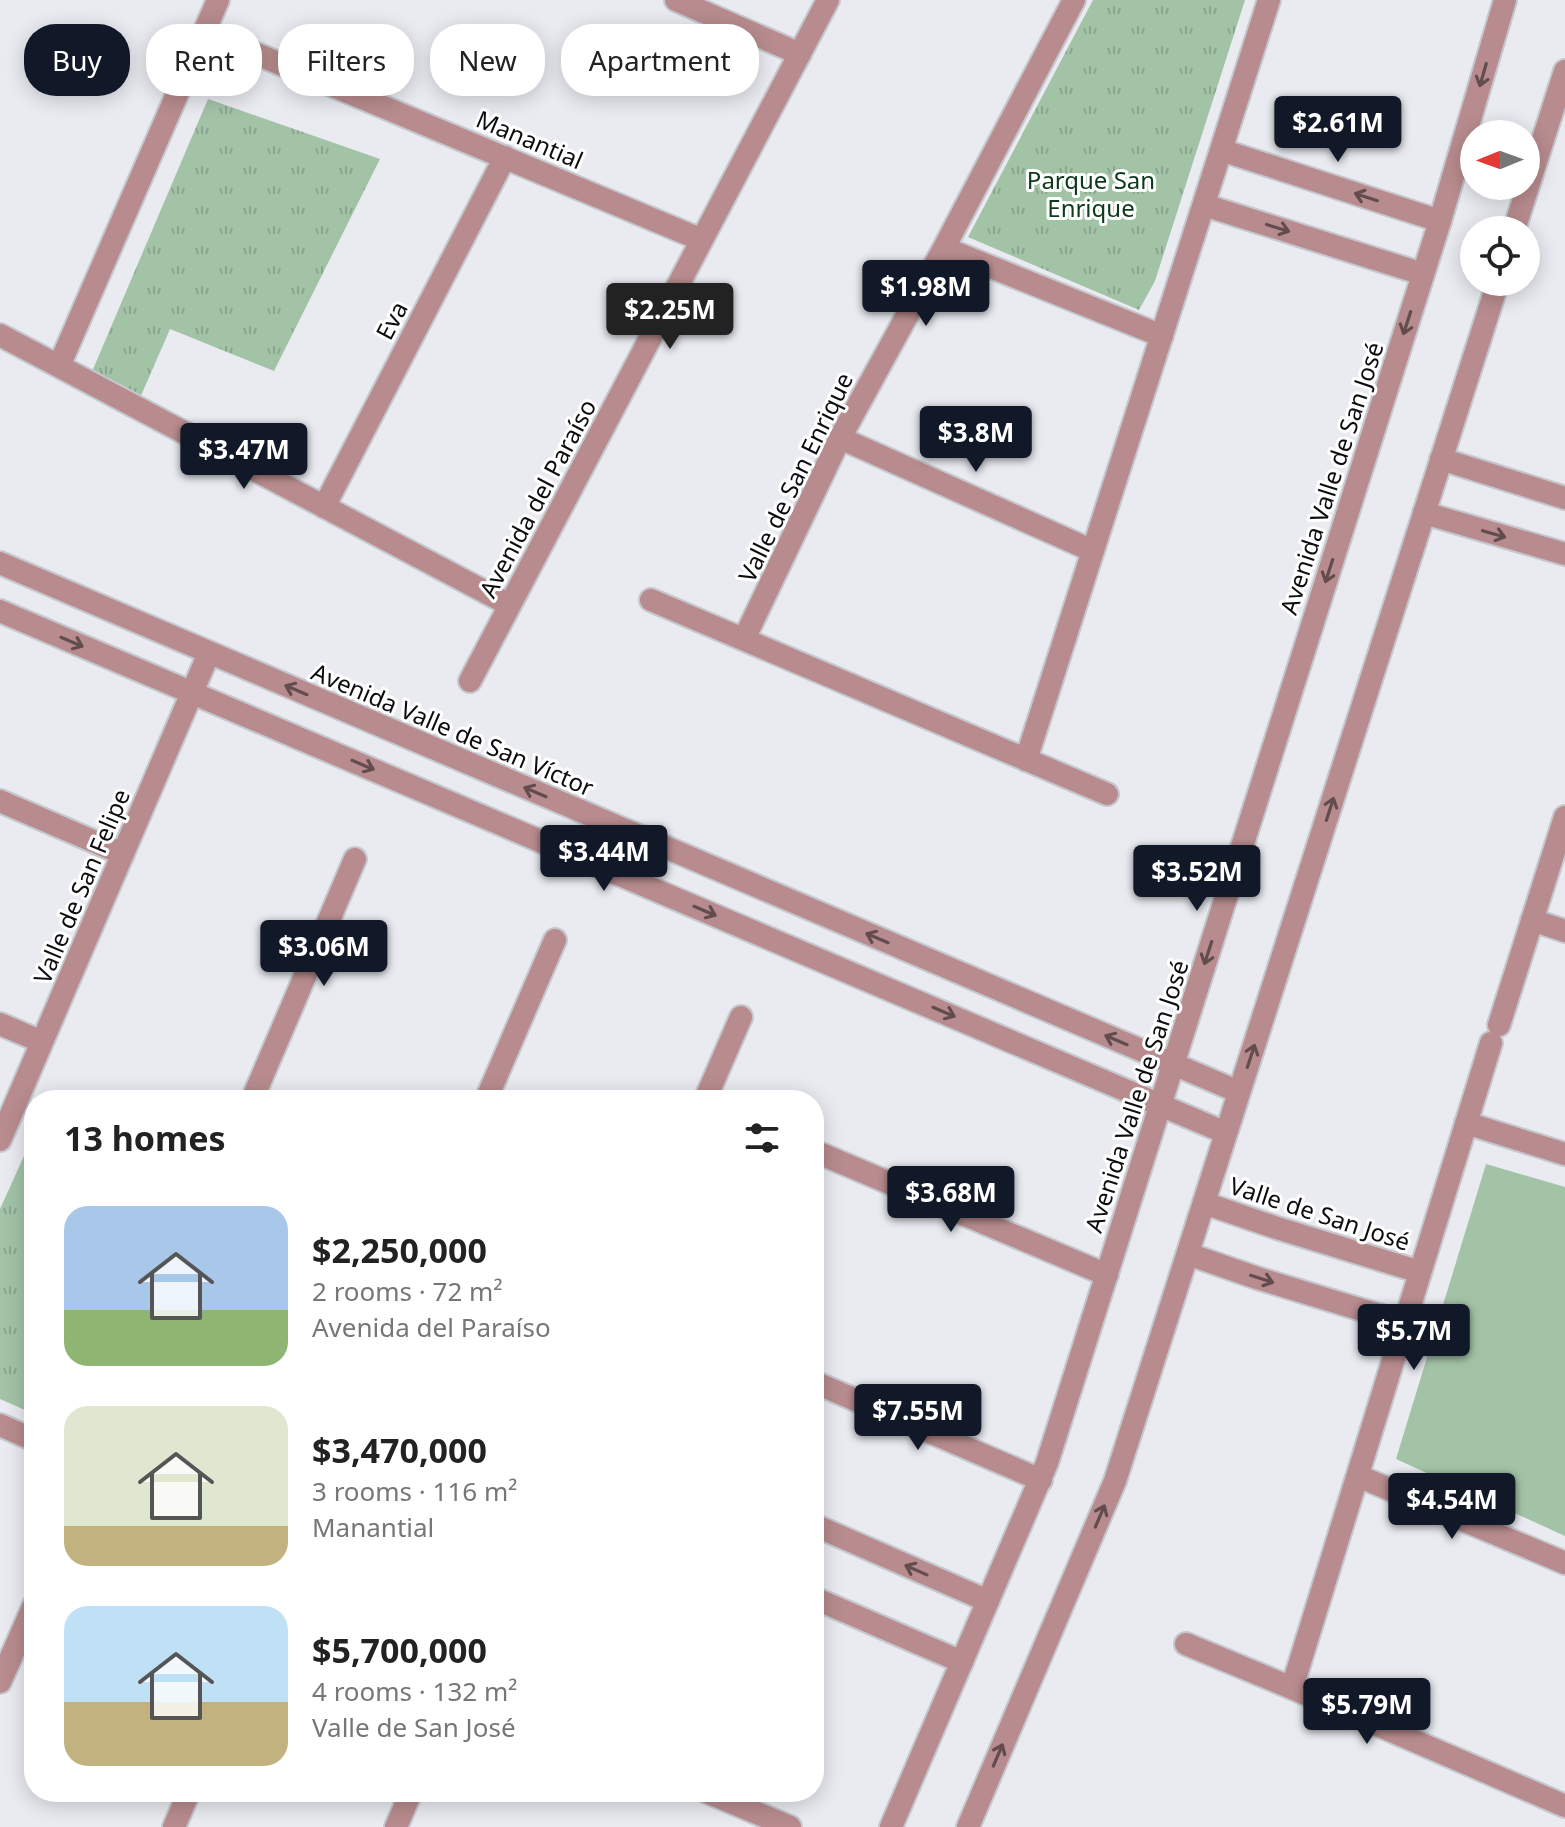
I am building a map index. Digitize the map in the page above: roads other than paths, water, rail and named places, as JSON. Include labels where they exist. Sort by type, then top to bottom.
[{"type":"street","points":[[208,24],[218,0]]},
{"type":"street","points":[[676,0],[800,54]]},
{"type":"street","name":"Avenida del Paraíso","points":[[470,681],[828,0]]},
{"type":"street","name":"Valle de San Enrique","points":[[744,639],[840,438],[1074,0]]},
{"type":"street","points":[[1026,760],[1269,0]]},
{"type":"street","name":"Avenida Valle de San José","points":[[891,1827],[1041,1480],[1440,221],[1505,0]]},
{"type":"street","name":"Manantial","points":[[262,56],[702,240]]},
{"type":"street","points":[[1518,216],[1565,71]]},
{"type":"street","points":[[59,366],[176,96]]},
{"type":"street","points":[[1221,150],[1440,221]]},
{"type":"street","name":"Eva","points":[[324,507],[505,157]]},
{"type":"street","points":[[1204,205],[1423,274]]},
{"type":"street","points":[[944,248],[1162,336]]},
{"type":"street","points":[[968,1827],[1115,1481],[1493,296]]},
{"type":"street","points":[[0,335],[510,605]]},
{"type":"street","points":[[840,438],[1093,551]]},
{"type":"street","points":[[1441,459],[1565,498]]},
{"type":"street","points":[[1424,513],[1565,554]]},
{"type":"street","name":"Avenida Valle de San Víctor","points":[[0,563],[1239,1092]]},
{"type":"street","points":[[651,600],[1107,794]]},
{"type":"street","points":[[0,611],[1226,1133]]},
{"type":"street","name":"Valle de San Felipe","points":[[30,1090],[42,1042],[209,653]]},
{"type":"street","points":[[0,801],[123,854]]},
{"type":"street","name":"Valle de San José","points":[[1292,1688],[1466,1123],[1565,817]]},
{"type":"street","points":[[256,1090],[355,859]]},
{"type":"street","points":[[1532,920],[1565,931]]},
{"type":"street","points":[[490,1090],[555,940]]},
{"type":"street","points":[[709,1090],[741,1017]]},
{"type":"street","points":[[0,1024],[42,1042]]},
{"type":"street","name":"Valle de San Felipe","points":[[0,1140],[24,1103]]},
{"type":"street","points":[[1466,1123],[1565,1154]]},
{"type":"street","points":[[824,1155],[1107,1275]]},
{"type":"street","name":"Valle de San José","points":[[1204,1203],[1420,1272]]},
{"type":"street","points":[[1188,1254],[1405,1323]]},
{"type":"street","points":[[824,1386],[1041,1480]]},
{"type":"street","points":[[0,1425],[24,1436]]},
{"type":"street","points":[[1358,1476],[1565,1563]]},
{"type":"street","points":[[824,1529],[988,1601]]},
{"type":"street","points":[[824,1602],[962,1662]]},
{"type":"street","points":[[0,1682],[24,1628]]},
{"type":"street","points":[[1186,1644],[1565,1806]]},
{"type":"street","points":[[174,1827],[185,1802]]},
{"type":"street","points":[[396,1827],[407,1802]]},
{"type":"street","points":[[731,1802],[790,1827]]},
{"type":"park label","name":"Parque San Enrique","points":[[1091,193]]}]
